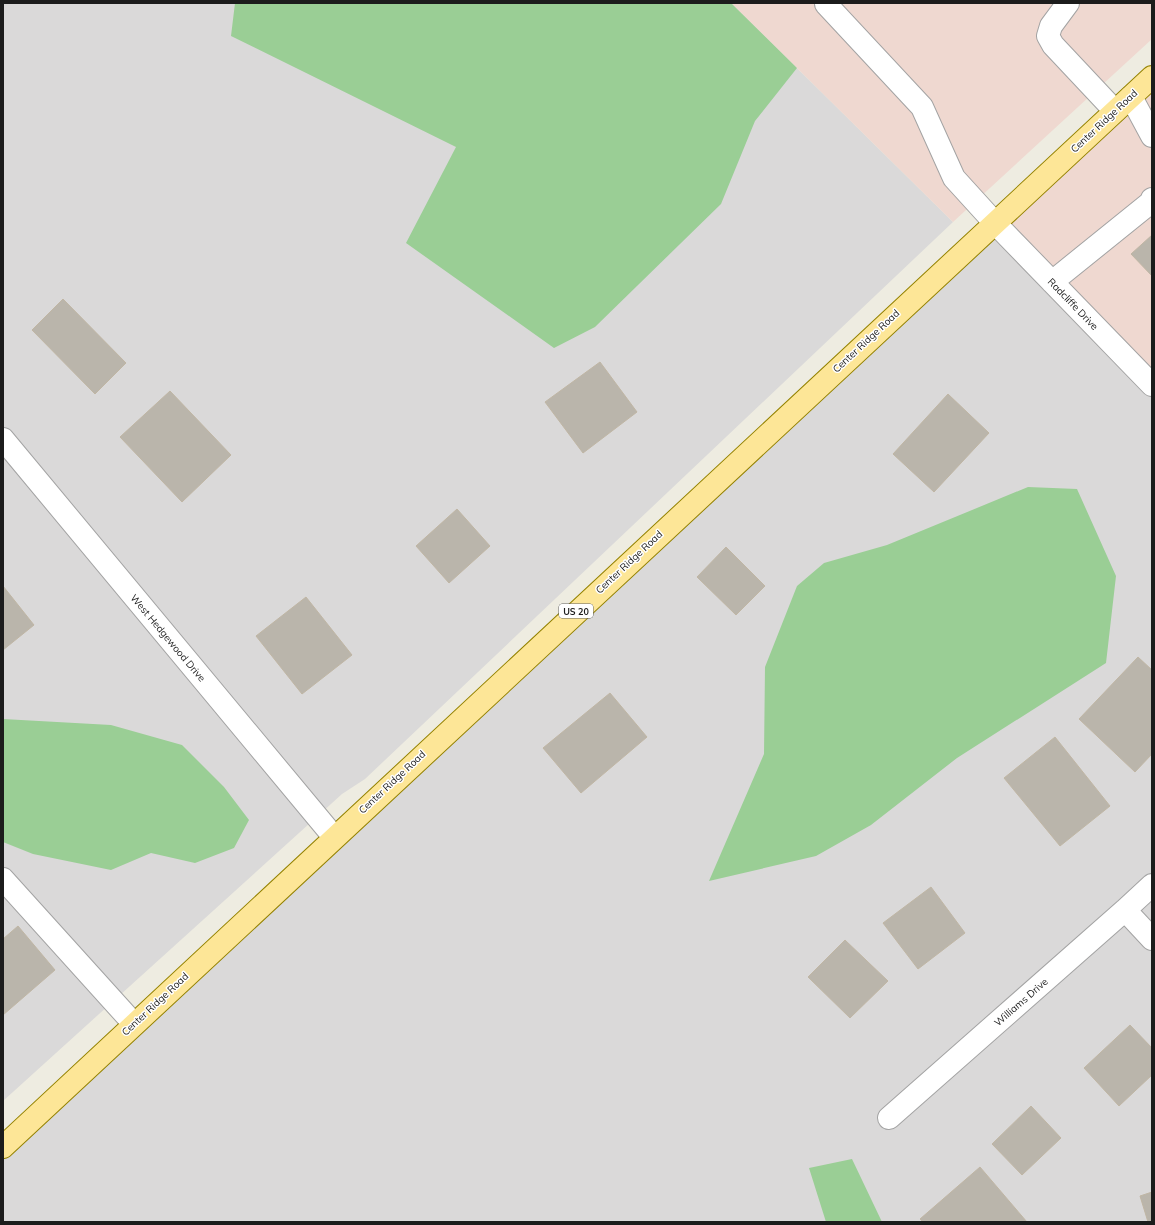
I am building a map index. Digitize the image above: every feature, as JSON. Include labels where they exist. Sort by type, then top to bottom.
[{"type":"main road","name":"Center Ridge Road","points":[[3,1147],[994,222],[1152,77]]},
{"type":"street","points":[[1068,3],[1051,26],[1048,36],[1053,45],[1115,112]]},
{"type":"street","name":"Radcliffe Drive","points":[[826,4],[922,107],[954,178],[994,222],[1152,385]]},
{"type":"street","points":[[1130,97],[1152,136]]},
{"type":"street","points":[[1052,282],[1151,202],[1152,199]]},
{"type":"street","name":"West Hedgewood Drive","points":[[3,439],[334,837]]},
{"type":"street","points":[[3,879],[134,1024]]},
{"type":"street","name":"Williams Drive","points":[[889,1118],[1126,910],[1152,885]]},
{"type":"street","points":[[1126,910],[1152,939]]},
{"type":"shaded area","points":[[3,3],[731,3],[953,222],[365,779],[342,794],[3,1101]]},
{"type":"shaded area","points":[[731,3],[1152,3],[1152,39],[953,222]]},
{"type":"shaded area","points":[[1152,77],[1152,385],[994,222]]},
{"type":"shaded area","points":[[994,222],[1152,385],[1152,1222],[3,1222],[3,1147]]},
{"type":"green space","points":[[235,3],[731,3],[797,68],[755,121],[721,204],[595,327],[554,348],[406,243],[456,147],[231,36]]},
{"type":"green space","points":[[1028,487],[1077,489],[1116,576],[1106,663],[957,758],[871,825],[816,856],[709,881],[764,754],[765,667],[797,586],[824,563],[887,545]]},
{"type":"green space","points":[[3,719],[111,725],[182,745],[224,787],[249,820],[234,848],[195,863],[151,853],[111,870],[33,854],[3,842]]},
{"type":"green space","points":[[852,1159],[882,1222],[826,1222],[809,1168]]},
{"type":"building","points":[[1152,235],[1152,276],[1131,254]]},
{"type":"building","points":[[63,299],[126,363],[95,394],[32,330]]},
{"type":"building","points":[[600,362],[637,412],[583,453],[545,402]]},
{"type":"building","points":[[170,391],[231,455],[182,502],[120,437]]},
{"type":"building","points":[[948,394],[989,433],[934,492],[893,454]]},
{"type":"building","points":[[457,509],[490,546],[449,583],[416,546]]},
{"type":"building","points":[[726,547],[765,586],[736,615],[697,577]]},
{"type":"building","points":[[3,586],[34,625],[3,650]]},
{"type":"building","points":[[306,597],[352,655],[302,694],[256,636]]},
{"type":"building","points":[[1138,657],[1152,670],[1152,754],[1135,772],[1079,719]]},
{"type":"building","points":[[610,693],[647,737],[581,793],[543,748]]},
{"type":"building","points":[[1055,737],[1110,806],[1060,846],[1004,778]]},
{"type":"building","points":[[931,887],[965,933],[918,969],[883,923]]},
{"type":"building","points":[[18,926],[55,970],[3,1015],[3,939]]},
{"type":"building","points":[[845,940],[888,981],[850,1018],[808,977]]},
{"type":"building","points":[[1130,1025],[1152,1048],[1152,1075],[1119,1106],[1084,1068]]},
{"type":"building","points":[[1031,1106],[1061,1138],[1022,1175],[992,1144]]},
{"type":"building","points":[[980,1167],[1027,1222],[923,1222],[920,1219]]},
{"type":"building","points":[[1152,1192],[1152,1222],[1148,1222],[1140,1196]]}]
